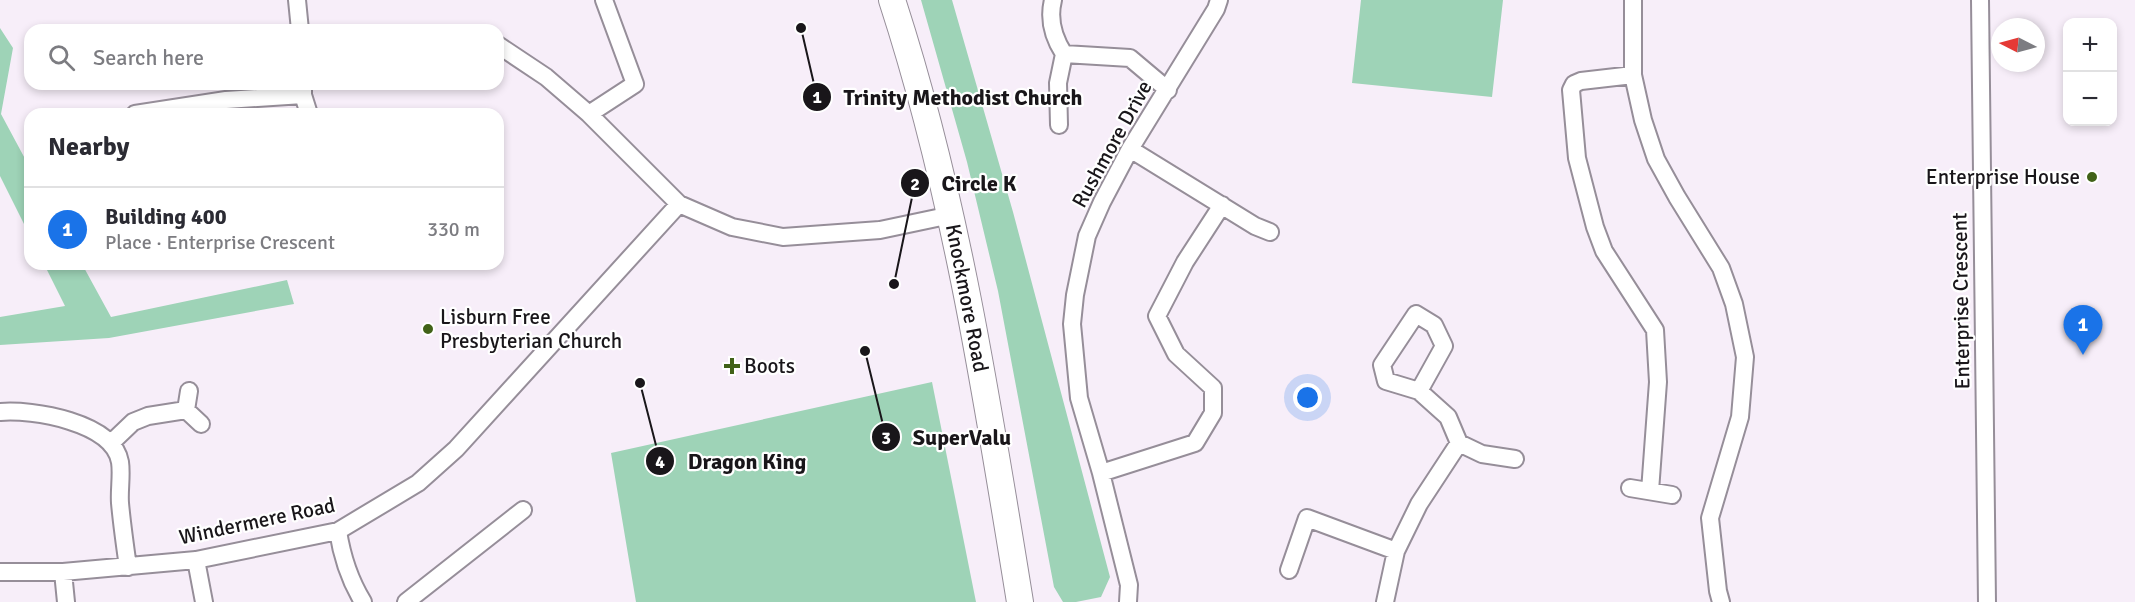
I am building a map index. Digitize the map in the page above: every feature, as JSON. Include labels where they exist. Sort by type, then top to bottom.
[{"type":"main road","name":"Knockmore Road","points":[[892,0],[939,164],[951,215],[991,421],[1020,602]]},
{"type":"street","points":[[297,0],[299,24]]},
{"type":"street","points":[[589,114],[635,84],[604,0]]},
{"type":"street","points":[[1053,0],[1050,11],[1054,37],[1064,54],[1058,83],[1059,125]]},
{"type":"street","name":"Rushmore Drive","points":[[1128,602],[1129,585],[1101,473],[1079,398],[1072,324],[1073,307],[1087,236],[1102,202],[1130,149],[1168,90],[1216,9],[1219,0]]},
{"type":"street","points":[[1633,0],[1633,75],[1643,120],[1656,159],[1721,268],[1734,304],[1745,357],[1740,417],[1710,518],[1721,602]]},
{"type":"street","name":"Enterprise Crescent","points":[[1980,0],[1987,602]]},
{"type":"street","points":[[504,49],[546,77],[589,114],[679,204],[732,227],[783,237],[880,230],[951,215]]},
{"type":"street","points":[[1064,54],[1130,58],[1168,90]]},
{"type":"street","points":[[1633,75],[1581,81],[1574,84],[1571,90],[1577,158],[1595,227],[1604,251],[1654,330],[1658,382],[1650,491]]},
{"type":"street","points":[[174,108],[296,90]]},
{"type":"street","points":[[303,90],[308,108]]},
{"type":"street","points":[[1130,149],[1255,226],[1270,232]]},
{"type":"street","name":"Windermere Road","points":[[0,572],[63,572],[196,560],[338,531],[418,483],[456,449],[679,204]]},
{"type":"street","points":[[1101,473],[1195,443],[1213,413],[1213,388],[1176,354],[1157,315],[1185,262],[1222,205]]},
{"type":"street","points":[[1419,392],[1444,346],[1434,325],[1416,314],[1382,365],[1386,381],[1419,392],[1448,417],[1459,443],[1482,454],[1515,459]]},
{"type":"street","points":[[186,410],[189,391]]},
{"type":"street","points":[[186,410],[201,424]]},
{"type":"street","points":[[111,443],[133,422],[148,416],[186,410]]},
{"type":"street","points":[[0,412],[13,411],[72,421],[104,436],[111,443],[120,460],[120,502],[128,567]]},
{"type":"street","points":[[1385,602],[1396,550],[1419,504],[1459,443]]},
{"type":"street","points":[[1630,489],[1672,495]]},
{"type":"street","points":[[406,602],[523,510]]},
{"type":"street","points":[[1288,570],[1307,518],[1396,550]]},
{"type":"street","points":[[338,531],[342,558],[363,602]]},
{"type":"street","points":[[196,560],[204,602]]},
{"type":"street","points":[[63,572],[66,602]]},
{"type":"green space","points":[[921,0],[952,0],[1013,212],[1110,577],[1101,597],[1063,602],[1054,587],[998,291],[967,162]]},
{"type":"green space","points":[[1361,0],[1503,0],[1492,97],[1352,83]]},
{"type":"green space","points":[[0,28],[13,48],[1,114],[24,157],[24,224],[0,176]]},
{"type":"green space","points":[[47,270],[85,270],[111,317],[287,280],[294,304],[109,338],[0,345],[0,317],[65,306]]},
{"type":"green space","points":[[932,382],[976,602],[636,602],[611,453]]},
{"type":"place","name":"Trinity Methodist Church","points":[[801,28]]},
{"type":"place","name":"Enterprise House","points":[[2092,177]]},
{"type":"place","name":"Circle K","points":[[894,284]]},
{"type":"place","name":"Lisburn Free Presbyterian Church","points":[[428,329]]},
{"type":"place","name":"SuperValu","points":[[865,351]]},
{"type":"place","name":"Building 400","points":[[2083,355]]},
{"type":"place","name":"Boots","points":[[732,366]]},
{"type":"place","name":"Dragon King","points":[[640,383]]}]
